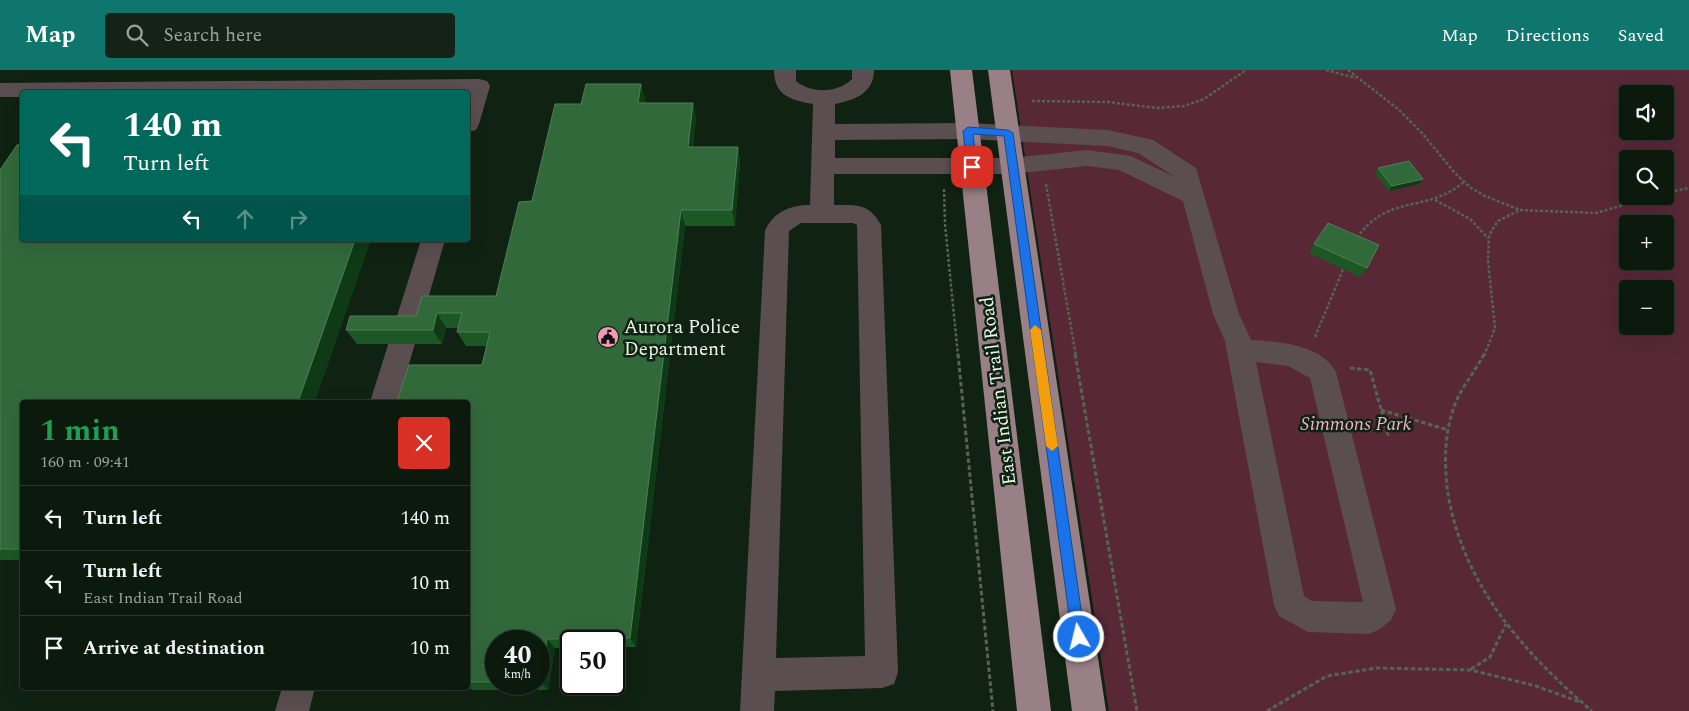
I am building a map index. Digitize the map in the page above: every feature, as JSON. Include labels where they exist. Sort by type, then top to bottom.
[{"type":"main road","name":"East Indian Trail Road","points":[[961,70],[1034,711]]},
{"type":"main road","points":[[999,70],[1082,706]]},
{"type":"street","points":[[785,70],[785,84],[790,90],[805,96],[824,96],[850,92],[863,80],[863,70]]},
{"type":"street","points":[[0,90],[479,86],[470,117]]},
{"type":"street","points":[[822,214],[824,96]]},
{"type":"street","points":[[823,132],[968,131],[1108,138],[1145,146],[1188,174],[1226,314],[1239,346],[1290,605],[1308,616],[1369,618],[1380,609],[1322,372],[1294,354],[1239,346]]},
{"type":"street","points":[[823,166],[1012,166],[1087,158],[1123,162],[1194,196]]},
{"type":"street","points":[[757,711],[777,231],[780,224],[797,214],[856,214],[865,218],[869,225],[882,672],[759,675]]},
{"type":"street","points":[[385,400],[432,242]]},
{"type":"street","points":[[292,711],[298,690]]},
{"type":"path","points":[[1037,134],[1032,101],[1108,102],[1157,108],[1184,106],[1204,99],[1246,70]]},
{"type":"path","points":[[1326,70],[1360,79]]},
{"type":"path","points":[[1348,70],[1398,109],[1464,182],[1485,196],[1520,210],[1596,213],[1624,205]]},
{"type":"path","points":[[1042,163],[1136,711]]},
{"type":"path","points":[[943,167],[945,224],[993,711]]},
{"type":"path","points":[[1355,244],[1368,221],[1381,212],[1398,206],[1435,200],[1457,190],[1464,182]]},
{"type":"path","points":[[1674,191],[1689,188]]},
{"type":"path","points":[[1435,200],[1470,219],[1488,238]]},
{"type":"path","points":[[1520,210],[1502,217],[1491,228],[1486,244],[1495,303],[1495,331],[1457,400],[1448,430],[1446,469],[1448,494],[1460,543],[1482,591],[1506,624],[1559,684],[1592,711]]},
{"type":"path","points":[[1320,342],[1315,337],[1318,328],[1347,261]]},
{"type":"path","points":[[1343,368],[1370,370],[1389,438]]},
{"type":"path","points":[[1381,410],[1448,430]]},
{"type":"path","points":[[1471,670],[1484,664],[1495,652],[1506,624]]},
{"type":"path","points":[[1268,711],[1327,676],[1376,668],[1471,670],[1536,686],[1583,703]]},
{"type":"green space","name":"Simmons Park","points":[[1012,70],[1689,70],[1689,711],[1109,711]]},
{"type":"building","points":[[586,84],[641,84],[638,103],[693,103],[688,147],[738,147],[732,210],[681,210],[630,638],[625,638],[625,630],[560,630],[560,639],[550,639],[550,630],[485,630],[485,682],[470,682],[470,400],[398,400],[409,365],[482,365],[490,332],[457,332],[462,313],[437,313],[433,330],[346,330],[350,316],[416,316],[422,296],[496,296],[519,202],[532,201],[555,104],[581,104]]},
{"type":"building","points":[[20,144],[20,242],[354,242],[299,400],[20,400],[20,549],[0,549],[0,170],[17,145]]},
{"type":"building","points":[[1409,161],[1423,179],[1392,186],[1378,168]]},
{"type":"building","points":[[1328,223],[1379,245],[1367,268],[1314,244]]},
{"type":"slow traffic","points":[[1035,330],[1052,446]]},
{"type":"place","name":"Aurora Police Department","points":[[608,337]]},
{"type":"route","points":[[972,167],[968,131],[1008,133],[1079,637]]}]
